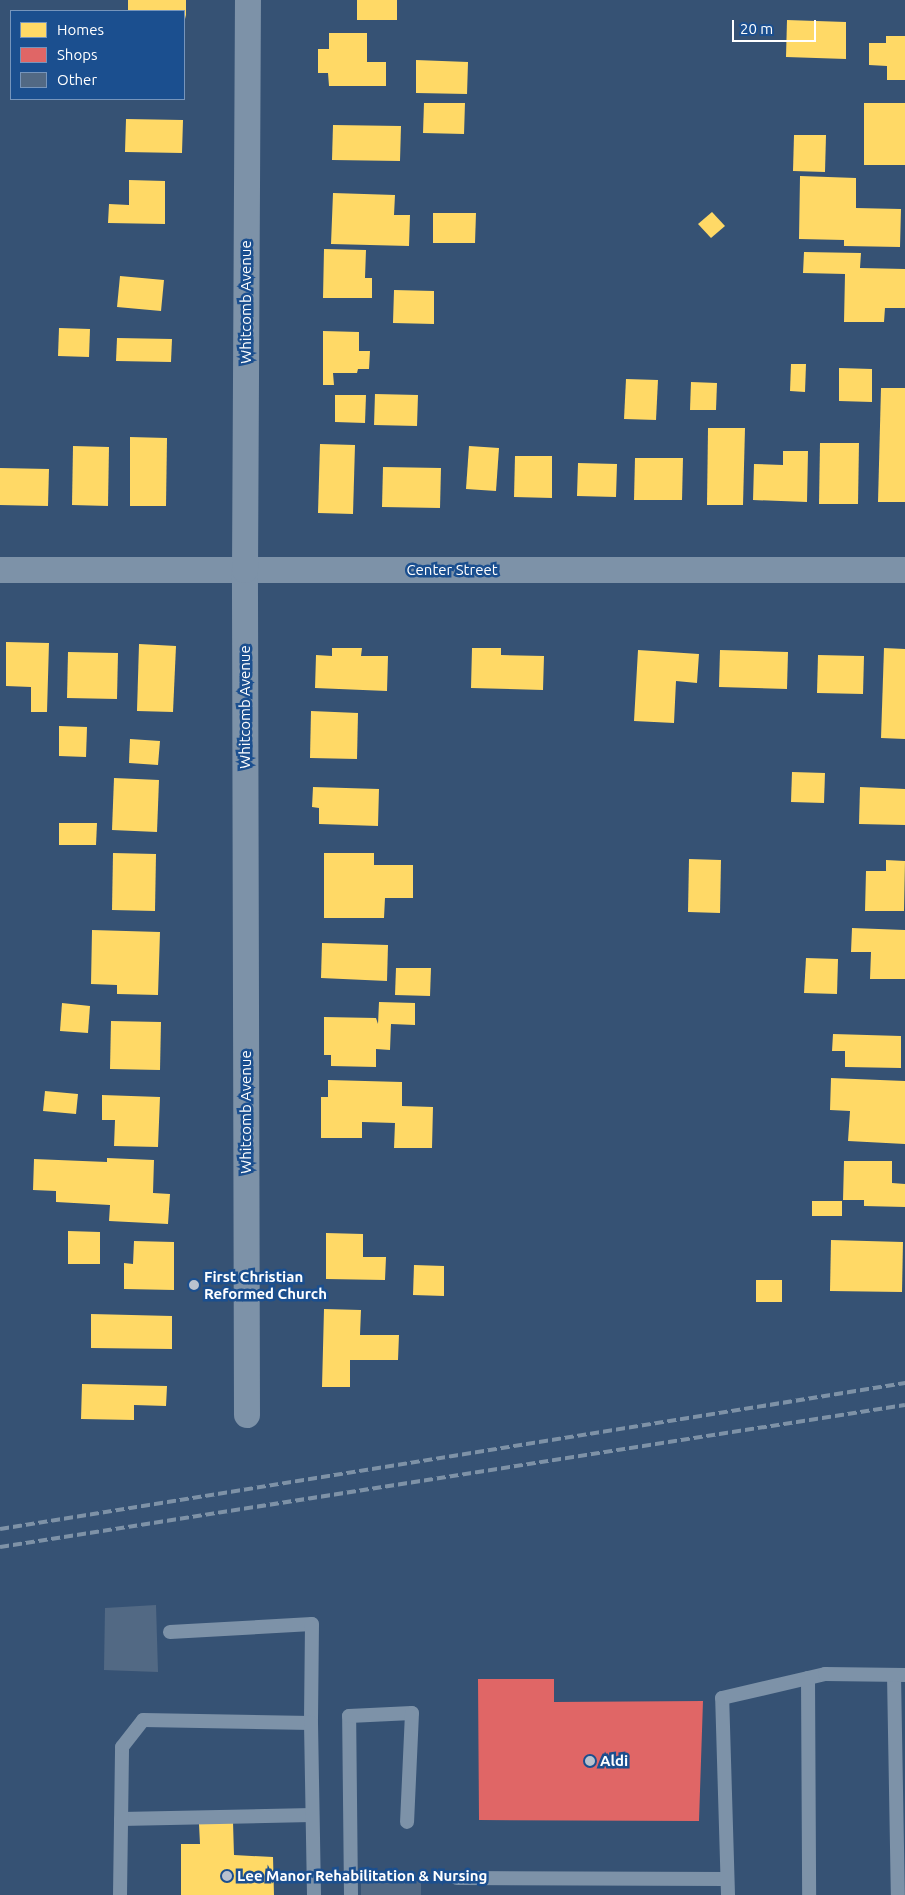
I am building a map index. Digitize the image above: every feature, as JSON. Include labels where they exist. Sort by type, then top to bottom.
[{"type":"street","name":"Whitcomb Avenue","points":[[247,1415],[245,570],[248,0]]},
{"type":"street","name":"Center Street","points":[[0,570],[905,570]]},
{"type":"lane","points":[[170,1632],[312,1624],[311,1723],[314,1895]]},
{"type":"lane","points":[[728,1895],[722,1698],[825,1674],[900,1675],[898,1895]]},
{"type":"lane","points":[[808,1678],[809,1895]]},
{"type":"lane","points":[[351,1895],[349,1716],[412,1713],[407,1822]]},
{"type":"lane","points":[[120,1895],[122,1747],[143,1720],[311,1723]]},
{"type":"lane","points":[[121,1819],[312,1816]]},
{"type":"lane","points":[[457,1878],[727,1879]]},
{"type":"building: Homes","points":[[128,0],[186,0],[186,19],[185,10],[128,10]]},
{"type":"building: Homes","points":[[357,0],[397,0],[397,20],[357,20]]},
{"type":"building: Homes","points":[[787,20],[846,22],[846,59],[786,57]]},
{"type":"building: Homes","points":[[329,33],[367,33],[367,62],[386,62],[386,86],[329,86],[328,73],[318,73],[318,49],[329,49]]},
{"type":"building: Homes","points":[[886,36],[905,36],[905,80],[887,80],[887,66],[869,65],[869,43],[886,43]]},
{"type":"building: Homes","points":[[416,60],[468,62],[467,94],[416,93]]},
{"type":"building: Homes","points":[[424,103],[465,103],[464,134],[423,133]]},
{"type":"building: Homes","points":[[864,103],[905,103],[905,165],[864,165]]},
{"type":"building: Homes","points":[[126,119],[183,120],[182,153],[125,152]]},
{"type":"building: Homes","points":[[333,125],[401,126],[400,161],[332,160]]},
{"type":"building: Homes","points":[[794,135],[826,135],[825,172],[793,171]]},
{"type":"building: Homes","points":[[800,176],[856,178],[856,208],[901,209],[900,247],[844,246],[844,240],[799,239]]},
{"type":"building: Homes","points":[[129,180],[165,181],[165,224],[108,223],[109,204],[129,205]]},
{"type":"building: Homes","points":[[333,193],[395,195],[394,215],[410,215],[409,246],[331,244]]},
{"type":"building: Homes","points":[[712,212],[725,226],[711,238],[698,224]]},
{"type":"building: Homes","points":[[433,213],[476,213],[475,243],[433,243]]},
{"type":"building: Homes","points":[[324,249],[366,250],[365,278],[372,278],[372,298],[323,298]]},
{"type":"building: Homes","points":[[804,252],[861,253],[860,268],[905,269],[905,308],[885,308],[884,322],[844,322],[845,274],[803,273]]},
{"type":"building: Homes","points":[[120,276],[164,280],[161,311],[117,307]]},
{"type":"building: Homes","points":[[394,290],[434,291],[434,324],[393,323]]},
{"type":"building: Homes","points":[[59,328],[90,329],[89,357],[58,356]]},
{"type":"building: Homes","points":[[323,331],[359,332],[359,351],[370,351],[369,369],[358,369],[357,373],[333,373],[334,385],[323,385]]},
{"type":"building: Homes","points":[[117,338],[172,339],[171,362],[116,361]]},
{"type":"building: Homes","points":[[791,364],[806,364],[805,392],[790,391]]},
{"type":"building: Homes","points":[[839,368],[872,369],[872,402],[839,401]]},
{"type":"building: Homes","points":[[626,379],[658,380],[656,420],[624,419]]},
{"type":"building: Homes","points":[[691,382],[717,383],[716,410],[690,410]]},
{"type":"building: Homes","points":[[881,388],[905,388],[905,502],[878,502]]},
{"type":"building: Homes","points":[[375,394],[418,395],[417,426],[374,425]]},
{"type":"building: Homes","points":[[335,395],[366,395],[365,423],[335,422]]},
{"type":"building: Homes","points":[[708,428],[745,428],[743,505],[707,505]]},
{"type":"building: Homes","points":[[130,437],[167,438],[166,506],[130,506]]},
{"type":"building: Homes","points":[[820,443],[859,443],[858,504],[819,504]]},
{"type":"building: Homes","points":[[320,444],[355,445],[353,514],[318,513]]},
{"type":"building: Homes","points":[[73,446],[109,447],[108,506],[72,505]]},
{"type":"building: Homes","points":[[469,446],[499,448],[496,491],[466,489]]},
{"type":"building: Homes","points":[[783,451],[808,451],[807,502],[753,500],[754,464],[783,465]]},
{"type":"building: Homes","points":[[515,456],[552,456],[552,498],[514,497]]},
{"type":"building: Homes","points":[[635,458],[683,458],[682,500],[634,500]]},
{"type":"building: Homes","points":[[578,463],[617,464],[616,497],[577,496]]},
{"type":"building: Homes","points":[[383,467],[441,468],[440,508],[382,507]]},
{"type":"building: Homes","points":[[0,468],[49,469],[48,506],[0,505]]},
{"type":"building: Homes","points":[[6,642],[49,643],[47,712],[31,712],[31,687],[6,686]]},
{"type":"building: Homes","points":[[139,644],[176,646],[173,712],[137,711]]},
{"type":"building: Homes","points":[[332,648],[362,648],[361,656],[388,656],[387,691],[315,688],[316,655],[332,656]]},
{"type":"building: Homes","points":[[472,648],[501,648],[501,655],[544,656],[543,690],[471,688]]},
{"type":"building: Homes","points":[[884,648],[905,649],[905,739],[881,738]]},
{"type":"building: Homes","points":[[638,650],[699,654],[697,683],[676,681],[674,723],[634,721]]},
{"type":"building: Homes","points":[[720,650],[788,652],[787,689],[719,687]]},
{"type":"building: Homes","points":[[68,652],[118,653],[117,699],[67,698]]},
{"type":"building: Homes","points":[[818,655],[864,656],[863,694],[817,693]]},
{"type":"building: Homes","points":[[311,711],[358,713],[357,759],[310,758]]},
{"type":"building: Homes","points":[[59,726],[87,727],[86,757],[59,756]]},
{"type":"building: Homes","points":[[130,739],[160,741],[158,765],[129,763]]},
{"type":"building: Homes","points":[[792,772],[825,773],[824,803],[791,802]]},
{"type":"building: Homes","points":[[114,778],[159,780],[157,832],[112,830]]},
{"type":"building: Homes","points":[[313,787],[379,789],[378,826],[319,824],[319,808],[312,807]]},
{"type":"building: Homes","points":[[860,787],[905,789],[905,825],[859,824]]},
{"type":"building: Homes","points":[[59,823],[97,823],[96,845],[59,845]]},
{"type":"building: Homes","points":[[113,853],[156,854],[155,911],[112,910]]},
{"type":"building: Homes","points":[[324,853],[374,853],[374,865],[413,865],[413,898],[385,898],[384,918],[324,918]]},
{"type":"building: Homes","points":[[689,859],[721,860],[720,913],[688,912]]},
{"type":"building: Homes","points":[[886,860],[905,861],[904,911],[865,911],[866,871],[886,871]]},
{"type":"building: Homes","points":[[852,928],[905,930],[905,979],[870,979],[871,952],[851,952]]},
{"type":"building: Homes","points":[[92,930],[160,932],[158,995],[117,994],[117,985],[91,984]]},
{"type":"building: Homes","points":[[322,943],[388,945],[387,981],[321,978]]},
{"type":"building: Homes","points":[[806,958],[838,959],[837,994],[804,993]]},
{"type":"building: Homes","points":[[396,968],[431,968],[430,996],[395,995]]},
{"type":"building: Homes","points":[[379,1002],[415,1003],[415,1025],[391,1024],[390,1050],[376,1049],[376,1067],[331,1066],[331,1055],[324,1055],[324,1017],[376,1018],[378,1024]]},
{"type":"building: Homes","points":[[62,1003],[90,1006],[88,1033],[60,1031]]},
{"type":"building: Homes","points":[[111,1021],[161,1022],[160,1070],[110,1069]]},
{"type":"building: Homes","points":[[833,1034],[901,1036],[901,1068],[845,1067],[845,1051],[832,1051]]},
{"type":"building: Homes","points":[[831,1078],[905,1081],[905,1144],[848,1141],[850,1111],[830,1110]]},
{"type":"building: Homes","points":[[328,1080],[402,1082],[402,1106],[433,1107],[432,1148],[394,1148],[395,1123],[362,1122],[362,1138],[321,1138],[321,1097],[328,1097]]},
{"type":"building: Homes","points":[[45,1091],[78,1094],[76,1114],[43,1111]]},
{"type":"building: Homes","points":[[102,1095],[160,1097],[158,1147],[114,1146],[115,1120],[102,1120]]},
{"type":"building: Homes","points":[[107,1158],[154,1160],[153,1193],[170,1194],[168,1224],[109,1221],[110,1205],[56,1202],[56,1191],[33,1190],[34,1159],[107,1162]]},
{"type":"building: Homes","points":[[844,1161],[892,1161],[892,1183],[905,1184],[905,1207],[864,1206],[864,1200],[843,1200]]},
{"type":"building: Homes","points":[[812,1201],[842,1201],[842,1216],[812,1216]]},
{"type":"building: Homes","points":[[68,1231],[100,1232],[100,1264],[68,1264]]},
{"type":"building: Homes","points":[[326,1233],[363,1234],[363,1257],[386,1257],[385,1280],[326,1279]]},
{"type":"building: Homes","points":[[831,1240],[903,1242],[902,1292],[830,1291]]},
{"type":"building: Homes","points":[[134,1241],[174,1242],[174,1290],[124,1289],[124,1263],[133,1264]]},
{"type":"building: Homes","points":[[414,1265],[444,1266],[444,1296],[413,1295]]},
{"type":"building: Homes","points":[[756,1280],[782,1280],[782,1302],[756,1302]]},
{"type":"building: Homes","points":[[324,1309],[361,1310],[360,1335],[399,1335],[398,1360],[350,1360],[350,1387],[322,1387]]},
{"type":"building: Homes","points":[[91,1314],[172,1316],[172,1349],[91,1348]]},
{"type":"building: Homes","points":[[82,1384],[167,1386],[166,1406],[134,1405],[134,1420],[81,1419]]},
{"type":"building: Homes","name":"Lee Manor Rehabilitation & Nursing","points":[[233,1822],[234,1855],[273,1857],[274,1895],[181,1895],[181,1844],[200,1844],[199,1824]]},
{"type":"building: Shops","name":"Aldi","points":[[478,1679],[554,1679],[554,1702],[703,1701],[699,1821],[479,1820]]},
{"type":"building: Other","points":[[156,1605],[158,1672],[104,1670],[105,1608]]},
{"type":"building: Other","points":[[361,1880],[421,1881],[421,1895],[361,1895]]},
{"type":"railway","points":[[0,1529],[905,1383]]},
{"type":"railway","points":[[0,1547],[905,1405]]},
{"type":"place","name":"First Christian Reformed Church","points":[[194,1285]]},
{"type":"place","name":"Aldi","points":[[590,1761]]},
{"type":"place","name":"Lee Manor Rehabilitation & Nursing","points":[[227,1876]]}]
